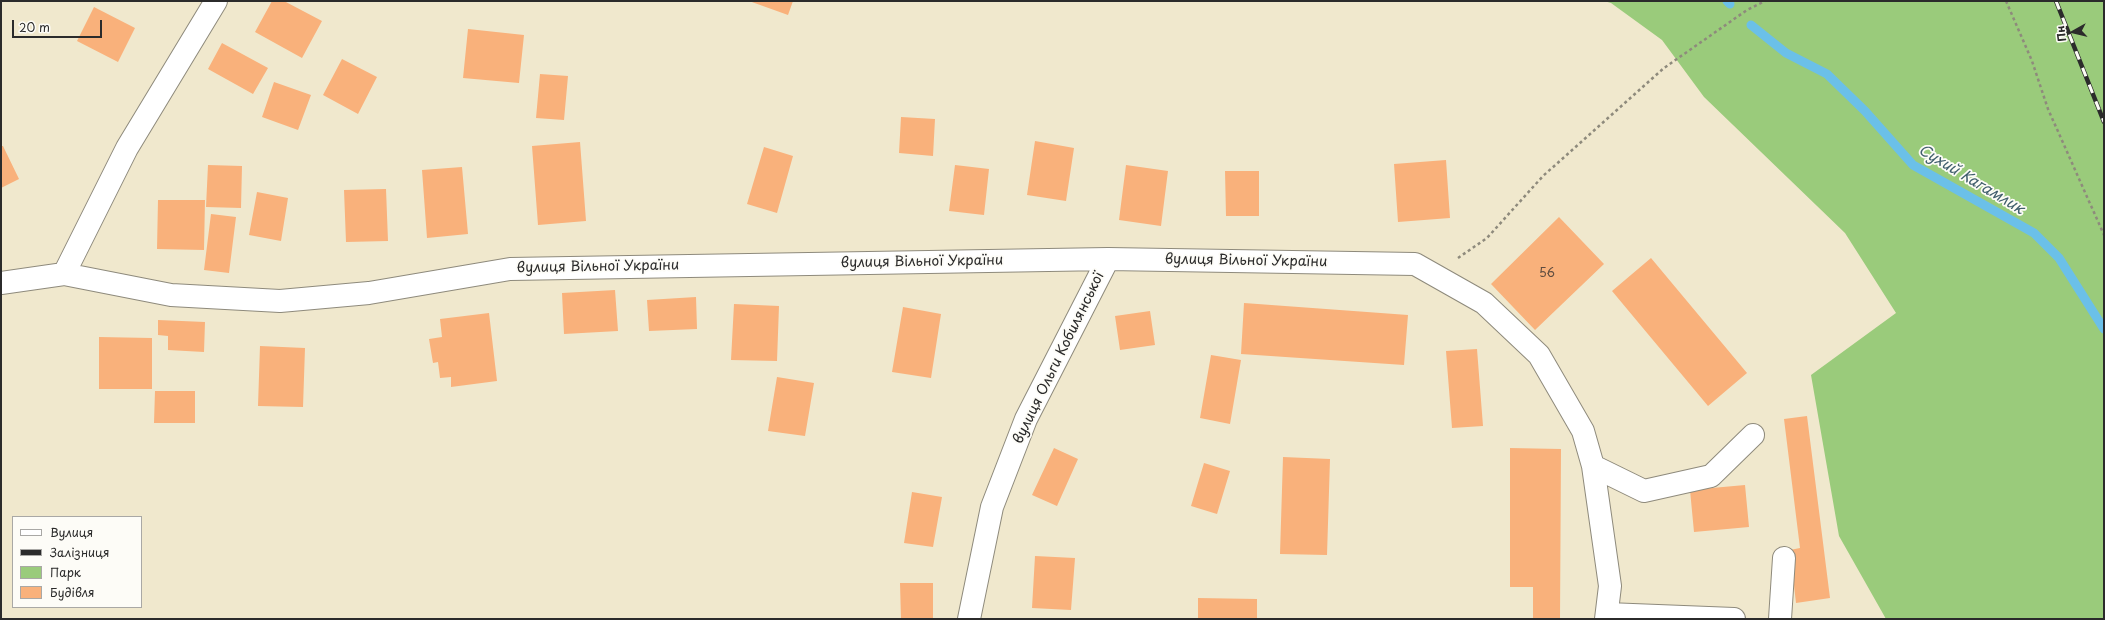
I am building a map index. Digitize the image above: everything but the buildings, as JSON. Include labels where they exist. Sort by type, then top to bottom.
[{"type":"street","points":[[64,274],[127,148],[216,1]]},
{"type":"street","name":"вулиця Вільної України","points":[[1,283],[64,274],[171,295],[280,301],[369,293],[510,269],[1108,259],[1416,264],[1484,303],[1540,355],[1583,431],[1593,466],[1610,586],[1607,616]]},
{"type":"street","name":"вулиця Ольги Кобилянської","points":[[969,619],[992,507],[1026,419],[1108,259]]},
{"type":"street","points":[[1593,466],[1644,491],[1711,476],[1753,435]]},
{"type":"street","points":[[1780,619],[1784,558]]},
{"type":"street","points":[[1607,616],[1734,619]]},
{"type":"path","points":[[1434,274],[1487,238],[1543,176],[1664,68],[1747,10],[1765,1]]},
{"type":"path","points":[[2006,1],[2032,61],[2048,109],[2104,235]]},
{"type":"green space","points":[[1604,1],[2104,1],[2104,619],[1886,619],[1839,536],[1811,375],[1896,313],[1845,233],[1704,97],[1662,40],[1611,3]]},
{"type":"waterway","name":"Сухий Кагамлик","points":[[1727,1],[1730,4]]},
{"type":"waterway","name":"Сухий Кагамлик","points":[[1751,25],[1786,53],[1827,74],[1865,111],[1913,165],[2034,233],[2059,258],[2104,329]]},
{"type":"railway","points":[[2056,1],[2104,122]]}]
